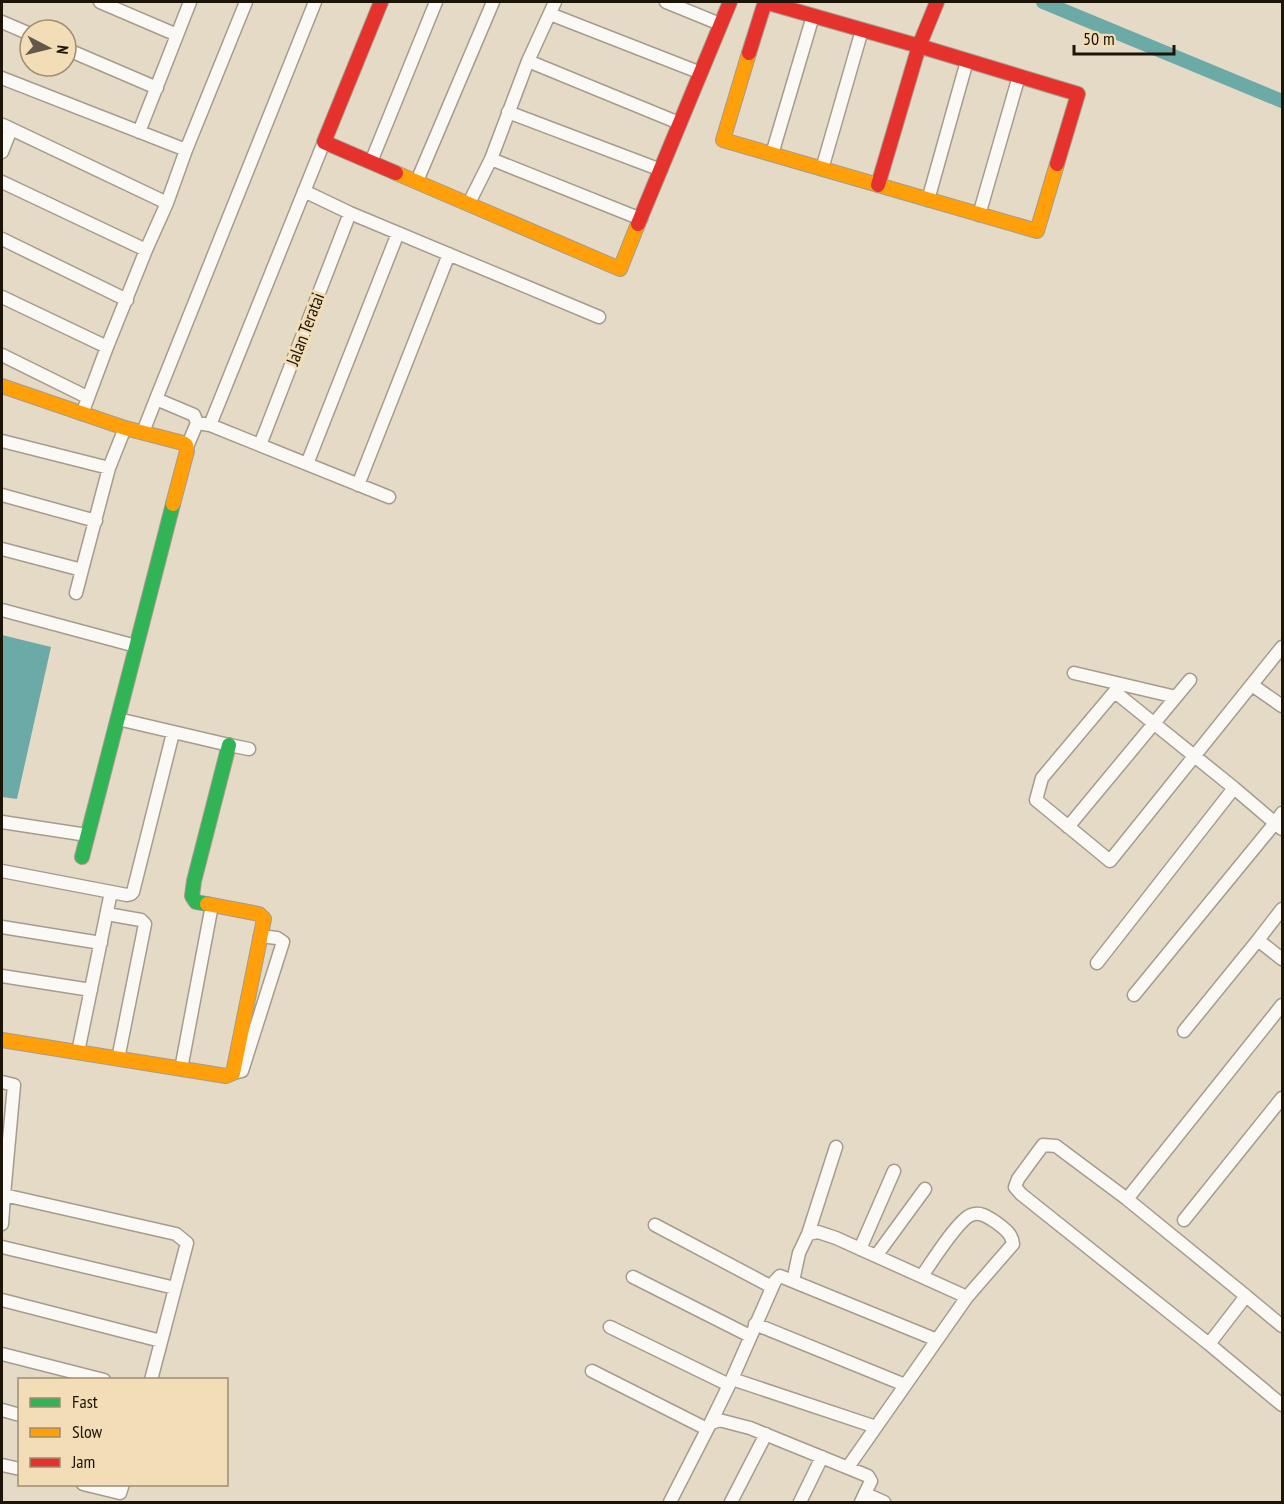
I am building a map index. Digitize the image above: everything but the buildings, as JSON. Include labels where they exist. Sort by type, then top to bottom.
[{"type":"street","points":[[100,2],[177,35]]},
{"type":"street","points":[[132,15],[137,2]]},
{"type":"street","points":[[139,132],[190,2]]},
{"type":"street","points":[[82,414],[246,2]]},
{"type":"street","points":[[143,432],[315,2]]},
{"type":"street","points":[[82,857],[187,447],[203,424],[304,191],[381,2]]},
{"type":"street","points":[[371,162],[436,2]]},
{"type":"street","points":[[417,182],[494,2]]},
{"type":"street","points":[[469,203],[490,159],[528,62],[555,2]]},
{"type":"street","points":[[666,2],[720,24]]},
{"type":"street","points":[[324,142],[620,269],[730,2]]},
{"type":"street","points":[[765,2],[919,46],[1078,94],[1037,231],[723,140],[765,2]]},
{"type":"street","points":[[879,185],[919,46],[937,2]]},
{"type":"street","points":[[550,14],[701,73]]},
{"type":"street","points":[[772,154],[813,16]]},
{"type":"street","points":[[2,22],[18,29]]},
{"type":"street","points":[[822,169],[862,30]]},
{"type":"street","points":[[78,54],[157,88]]},
{"type":"street","points":[[928,200],[967,61]]},
{"type":"street","points":[[528,62],[680,123]]},
{"type":"street","points":[[980,214],[1019,76]]},
{"type":"street","points":[[2,78],[186,150]]},
{"type":"street","points":[[508,112],[661,170]]},
{"type":"street","points":[[2,152],[7,127],[167,203]]},
{"type":"street","points":[[490,159],[641,219]]},
{"type":"street","points":[[2,183],[146,249]]},
{"type":"street","points":[[304,191],[350,213],[599,317]]},
{"type":"street","name":"Jalan Teratai","points":[[260,445],[350,213]]},
{"type":"street","points":[[307,464],[398,233]]},
{"type":"street","points":[[2,239],[127,300]]},
{"type":"street","points":[[358,485],[449,254]]},
{"type":"street","points":[[2,297],[107,347]]},
{"type":"street","points":[[2,355],[87,398]]},
{"type":"street","points":[[2,386],[125,428],[182,442],[187,447]]},
{"type":"street","points":[[156,399],[194,415],[203,424],[388,497]]},
{"type":"street","points":[[76,593],[109,468],[125,428]]},
{"type":"street","points":[[2,441],[109,468]]},
{"type":"street","points":[[2,495],[96,520]]},
{"type":"street","points":[[2,549],[82,570]]},
{"type":"street","points":[[2,610],[136,646]]},
{"type":"street","points":[[1118,688],[1042,778],[1036,800],[1110,861],[1282,648]]},
{"type":"street","points":[[1074,674],[1118,688],[1176,697]]},
{"type":"street","points":[[1068,827],[1190,680]]},
{"type":"street","points":[[1252,685],[1282,706]]},
{"type":"street","points":[[1118,688],[1154,723],[1280,822],[1134,995]]},
{"type":"street","points":[[118,719],[249,749]]},
{"type":"street","points":[[2,871],[131,894],[173,733]]},
{"type":"street","points":[[229,746],[192,896],[196,902],[259,914],[264,919],[233,1073]]},
{"type":"street","points":[[1097,963],[1234,788]]},
{"type":"street","points":[[2,822],[87,835]]},
{"type":"street","points":[[78,1052],[111,892]]},
{"type":"street","points":[[181,1069],[212,905]]},
{"type":"street","points":[[1184,1030],[1282,909]]},
{"type":"street","points":[[107,915],[141,920],[145,924],[118,1059]]},
{"type":"street","points":[[2,927],[101,943]]},
{"type":"street","points":[[2,1040],[226,1076],[242,1071],[283,942],[278,938],[260,936]]},
{"type":"street","points":[[1258,940],[1282,959]]},
{"type":"street","points":[[2,976],[91,990]]},
{"type":"street","points":[[1127,1199],[1282,1005]]},
{"type":"street","points":[[2,1082],[14,1084],[2,1224]]},
{"type":"street","points":[[1184,1220],[1282,1098]]},
{"type":"street","points":[[1282,1326],[1127,1199],[1056,1146],[1043,1145],[1017,1179],[1015,1187],[1030,1201],[1282,1405]]},
{"type":"street","points":[[793,1281],[799,1253],[808,1234],[836,1147]]},
{"type":"street","points":[[860,1249],[894,1171]]},
{"type":"street","points":[[876,1256],[926,1189]]},
{"type":"street","points":[[4,1195],[176,1234],[187,1243],[152,1378]]},
{"type":"street","points":[[848,1467],[967,1297],[1013,1244],[1012,1237],[1004,1228],[983,1214],[973,1214],[962,1221],[922,1276]]},
{"type":"street","points":[[655,1225],[772,1287]]},
{"type":"street","points":[[808,1234],[818,1232],[836,1238],[967,1297]]},
{"type":"street","points":[[2,1247],[175,1288]]},
{"type":"street","points":[[670,1503],[731,1382],[772,1287],[780,1276],[937,1340]]},
{"type":"street","points":[[633,1277],[750,1336]]},
{"type":"street","points":[[1209,1344],[1246,1296]]},
{"type":"street","points":[[2,1300],[161,1341]]},
{"type":"street","points":[[755,1324],[905,1385]]},
{"type":"street","points":[[610,1327],[731,1382],[876,1427]]},
{"type":"street","points":[[2,1354],[96,1378]]},
{"type":"street","points":[[592,1371],[708,1427]]},
{"type":"street","points":[[2,1410],[18,1414]]},
{"type":"street","points":[[708,1427],[719,1420],[750,1428],[848,1467],[868,1476],[871,1481],[863,1498],[884,1503]]},
{"type":"street","points":[[731,1503],[766,1434]]},
{"type":"street","points":[[800,1503],[822,1457]]},
{"type":"street","points":[[2,1465],[18,1469]]},
{"type":"street","points":[[88,1486],[120,1493]]},
{"type":"water","points":[[2,635],[51,647],[17,799],[2,797]]},
{"type":"waterway","points":[[1043,2],[1282,101]]},
{"type":"traffic: fast","points":[[82,857],[173,504]]},
{"type":"traffic: fast","points":[[207,904],[196,902],[192,896],[194,881],[229,745]]},
{"type":"traffic: slow","points":[[749,53],[723,140],[1037,231],[1057,164]]},
{"type":"traffic: slow","points":[[396,173],[620,269],[638,224]]},
{"type":"traffic: slow","points":[[2,386],[125,428],[186,445],[187,451],[173,504]]},
{"type":"traffic: slow","points":[[2,1040],[226,1076],[233,1073],[264,919],[259,914],[207,904]]},
{"type":"traffic: jam","points":[[381,2],[324,142],[396,173]]},
{"type":"traffic: jam","points":[[638,224],[730,2]]},
{"type":"traffic: jam","points":[[749,53],[765,2],[919,46],[937,2]]},
{"type":"traffic: jam","points":[[878,185],[919,46],[1078,94],[1057,164]]}]
